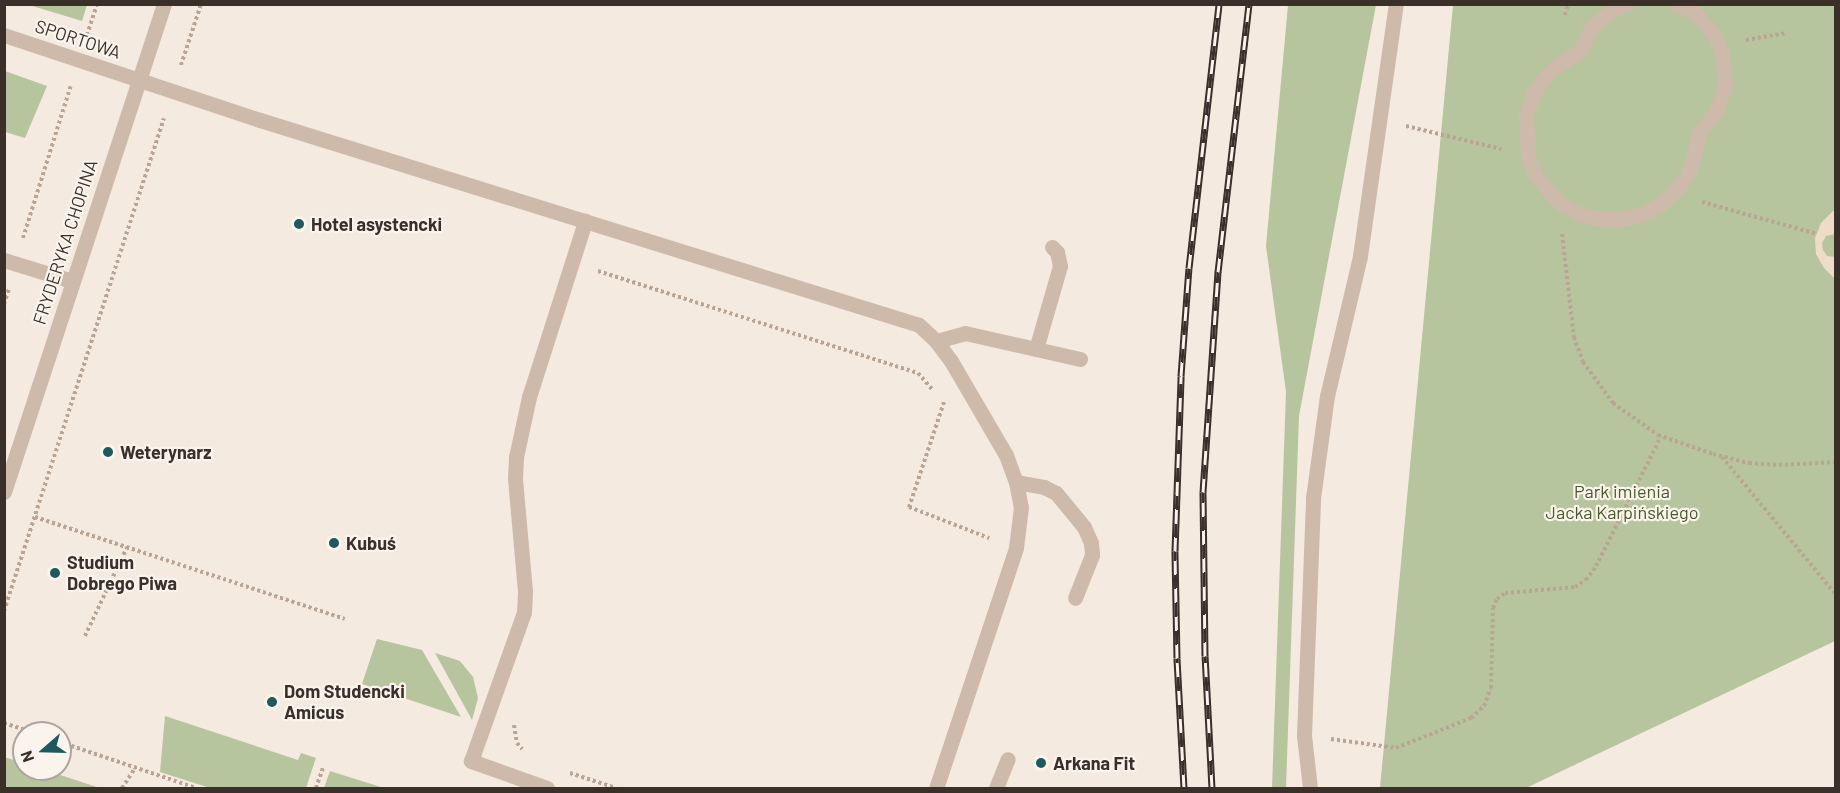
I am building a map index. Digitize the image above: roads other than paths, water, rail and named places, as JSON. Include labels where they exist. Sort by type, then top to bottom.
[{"type":"street","name":"FRYDERYKA CHOPINA","points":[[4,492],[164,4]]},
{"type":"street","points":[[1310,789],[1304,735],[1313,498],[1327,396],[1360,256],[1396,4]]},
{"type":"street","points":[[1626,4],[1614,9],[1592,27],[1579,52],[1555,67],[1544,78],[1533,95],[1526,115],[1528,156],[1535,175],[1558,204],[1582,215],[1602,219],[1622,219],[1642,214],[1661,204],[1672,194],[1688,174],[1695,154],[1698,134],[1716,112],[1725,86],[1722,53],[1713,33],[1694,12],[1677,4]]},
{"type":"street","name":"SPORTOWA","points":[[4,35],[173,91],[919,325],[936,341],[990,426],[1006,455],[1016,482],[1021,507],[1016,548],[936,789]]},
{"type":"street","points":[[547,789],[471,761],[524,612],[525,591],[515,478],[516,457],[530,397],[585,221]]},
{"type":"street","points":[[1036,349],[1060,266],[1057,252],[1052,247]]},
{"type":"street","points":[[10,262],[72,281]]},
{"type":"street","points":[[936,341],[965,333],[1080,359]]},
{"type":"street","points":[[1016,482],[1044,487],[1056,493],[1084,527],[1091,543],[1092,555],[1075,598]]},
{"type":"street","points":[[996,789],[1008,759]]},
{"type":"railway","points":[[1184,788],[1177,658],[1175,551],[1181,376],[1189,268],[1219,4]]},
{"type":"railway","points":[[1212,788],[1205,656],[1203,492],[1218,272],[1249,4]]},
{"type":"place","name":"Hotel asystencki","points":[[299,224]]},
{"type":"place","name":"Weterynarz","points":[[108,452]]},
{"type":"place","name":"Kubuś","points":[[334,543]]},
{"type":"place","name":"Studium Dobrego Piwa","points":[[55,573]]},
{"type":"place","name":"Dom Studencki Amicus","points":[[272,702]]},
{"type":"place","name":"Arkana Fit","points":[[1041,763]]},
{"type":"park label","name":"Park imienia Jacka Karpińskiego","points":[[1622,502]]}]
